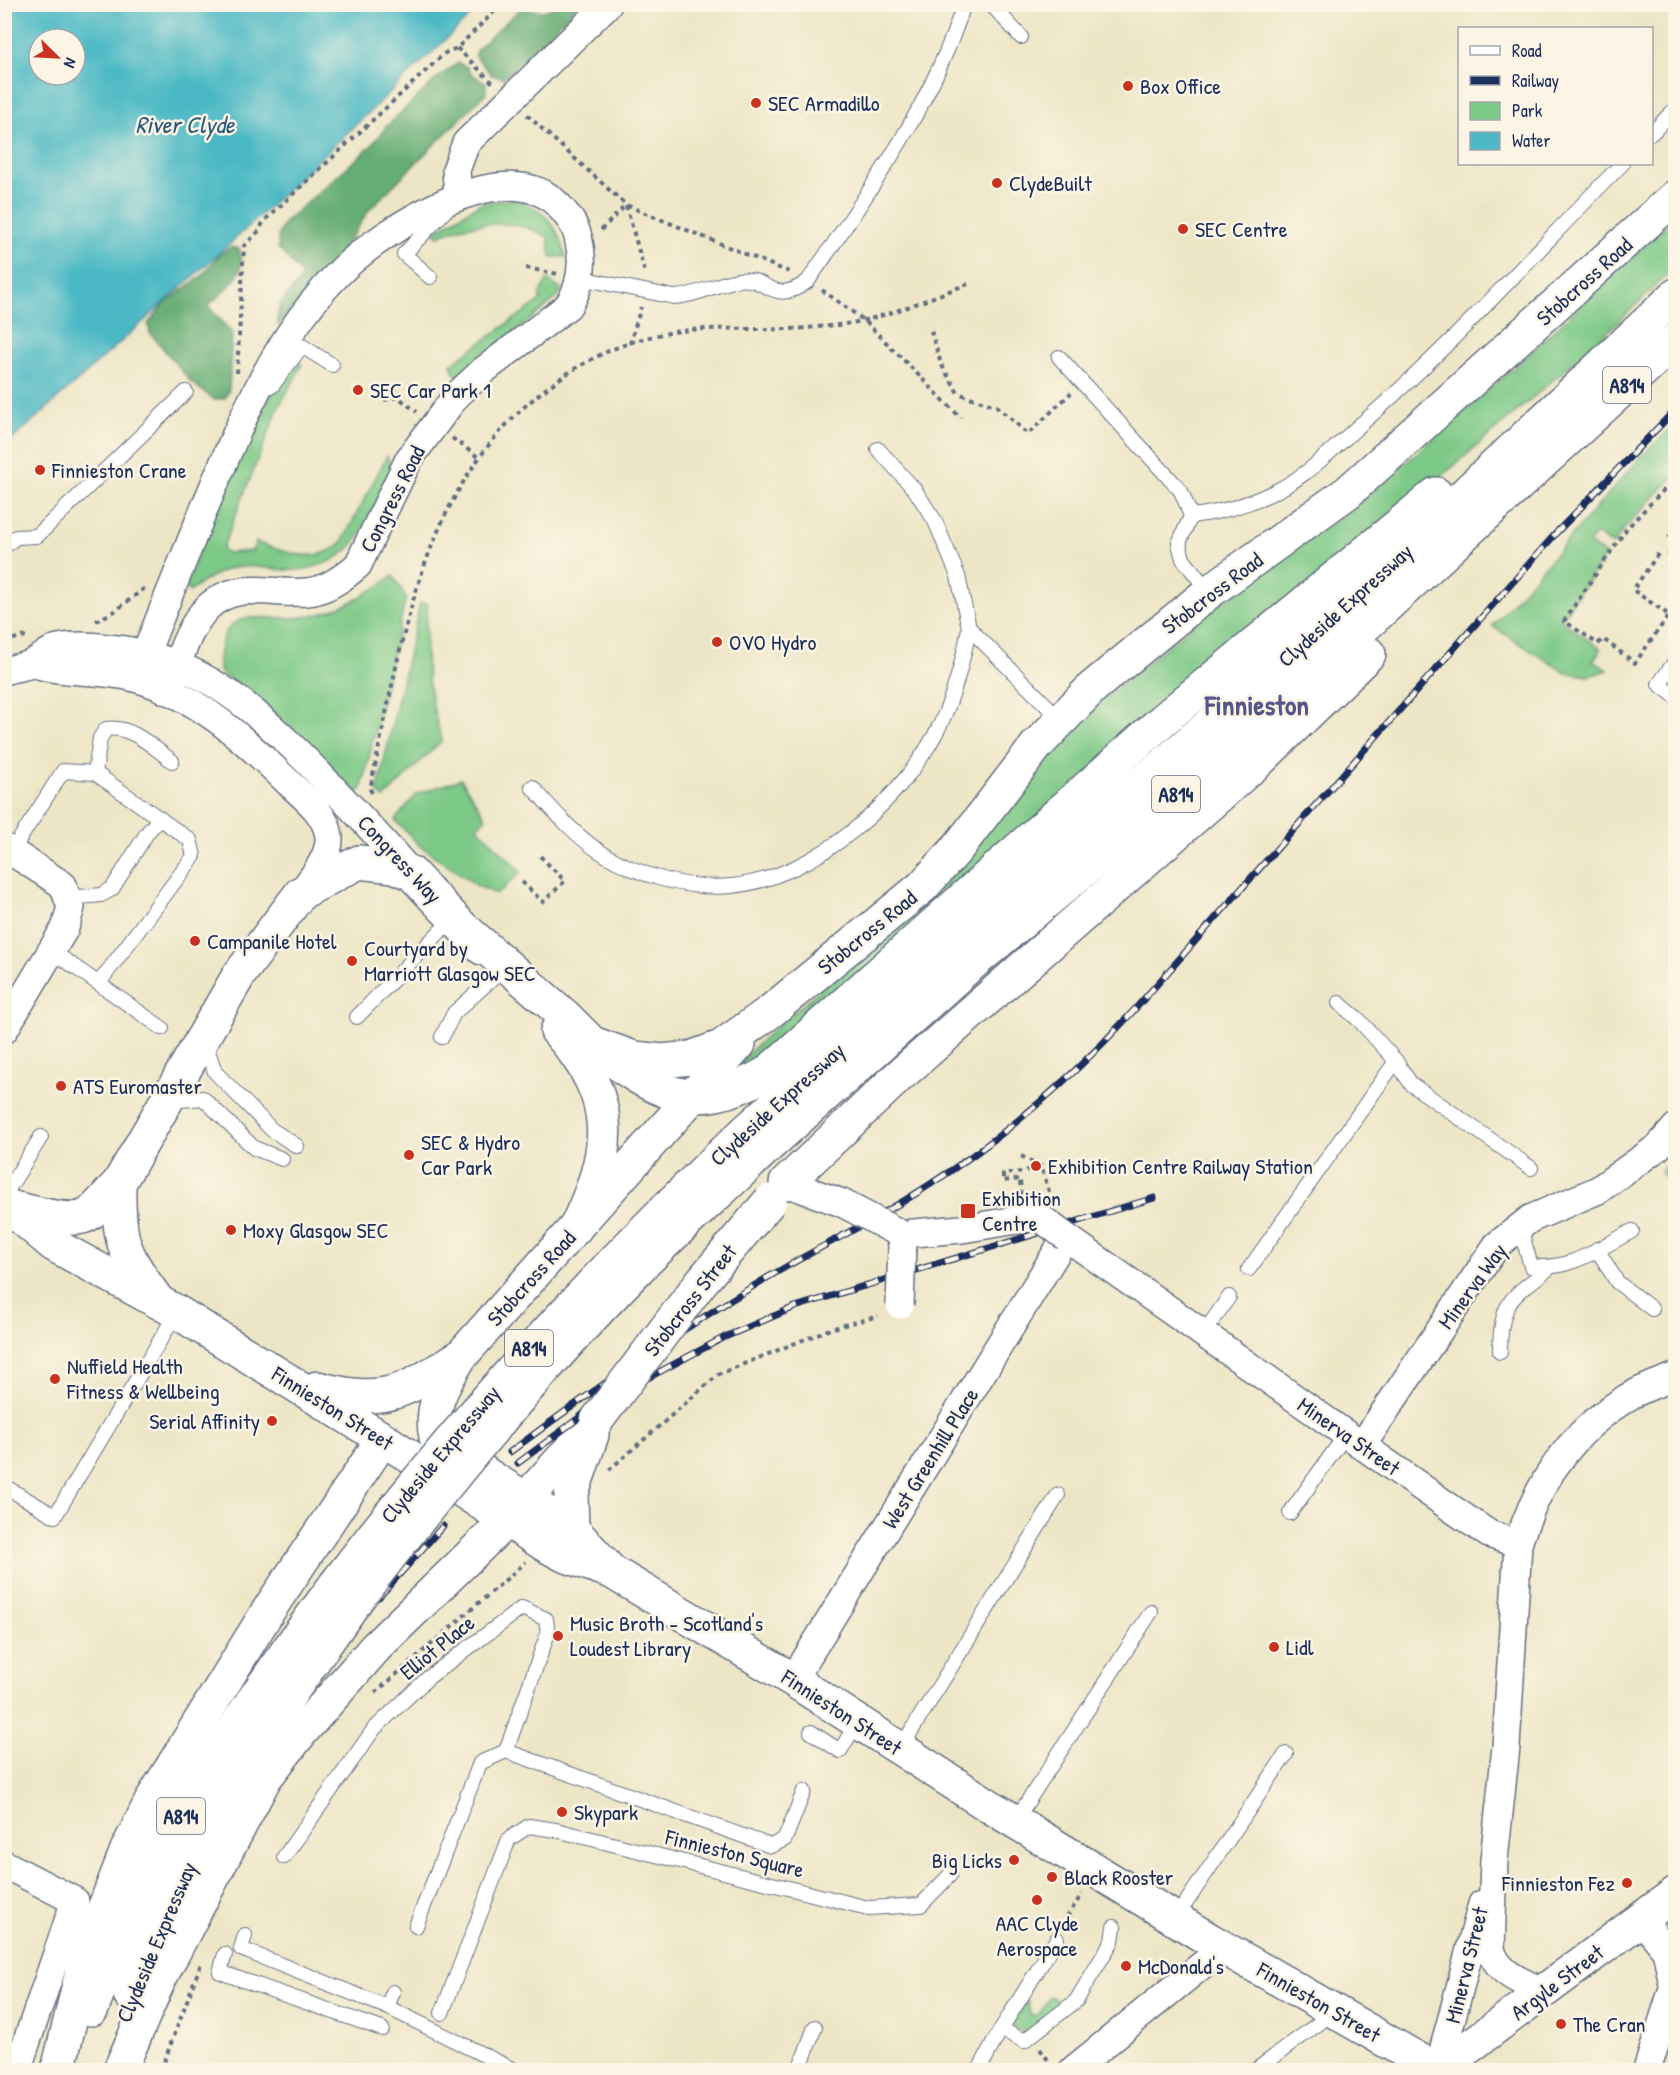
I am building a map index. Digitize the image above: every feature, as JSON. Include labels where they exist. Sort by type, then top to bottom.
[{"type":"main road","name":"Stobcross Road","points":[[461,924],[592,1042],[634,1058],[677,1062],[721,1047],[771,1011],[922,887],[956,850],[1059,719],[1093,687],[1209,592],[1348,492],[1676,196]]},
{"type":"main road","name":"Clydeside Expressway","points":[[73,2070],[104,1976],[146,1878],[217,1757],[345,1594],[439,1494],[540,1374],[644,1264],[755,1140],[924,970],[1330,621],[1676,295]]},
{"type":"main road","name":"Clydeside Expressway","points":[[755,1140],[967,968],[1255,727],[1676,340]]},
{"type":"main road","points":[[592,1042],[640,1080],[669,1092],[691,1096],[722,1094],[748,1084],[767,1073],[1172,712],[1476,461],[1571,396]]},
{"type":"main road","name":"Stobcross Street","points":[[120,2070],[159,1980],[265,1778],[302,1731],[375,1647],[517,1509],[597,1419],[702,1281],[778,1192],[898,1077],[1261,759],[1466,559],[1579,429]]},
{"type":"main road","points":[[8,1202],[68,1218],[87,1216],[119,1183],[239,975],[301,893],[359,862],[382,863],[411,873]]},
{"type":"main road","name":"Congress Way","points":[[411,873],[461,924],[577,1052],[595,1085],[603,1121],[601,1163],[596,1183],[574,1229]]},
{"type":"main road","name":"Stobcross Road","points":[[460,1357],[691,1096],[771,1011]]},
{"type":"main road","points":[[119,1183],[118,1216],[124,1252],[168,1306]]},
{"type":"main road","name":"Finnieston Street","points":[[8,1202],[54,1245],[168,1306],[383,1439],[517,1509],[564,1555],[612,1572],[793,1680],[1015,1821],[1223,1948],[1438,2070]]},
{"type":"main road","points":[[290,1381],[346,1396],[381,1396],[410,1388],[460,1357]]},
{"type":"main road","points":[[460,1357],[435,1402],[433,1422],[436,1437],[489,1476],[517,1509],[572,1528],[612,1572]]},
{"type":"main road","name":"Stobcross Street","points":[[572,1528],[571,1496],[597,1419]]},
{"type":"main road","points":[[58,2070],[87,1952],[127,1850],[153,1798],[268,1611],[383,1439]]},
{"type":"main road","name":"Clydeside Expressway","points":[[105,2070],[132,1987],[160,1921],[210,1818],[290,1694],[345,1594]]},
{"type":"main road","name":"Argyle Street","points":[[1438,2070],[1676,1893]]},
{"type":"street","points":[[458,197],[456,170],[461,151],[509,99],[608,4]]},
{"type":"street","name":"Congress Road","points":[[141,666],[238,431],[281,346],[316,298],[344,268],[375,243],[426,212],[458,197],[502,186],[532,188],[545,194],[556,203],[574,226],[581,250],[580,278],[576,294],[568,306],[484,370],[456,396],[433,425],[399,476],[358,565],[345,576],[316,590],[301,593],[246,590],[219,599],[198,619],[167,691]]},
{"type":"street","name":"Congress Way","points":[[4,671],[32,663],[45,653],[59,648],[97,647],[141,666],[167,691],[233,730],[321,817],[328,835],[327,851],[301,893]]},
{"type":"street","name":"Congress Way","points":[[141,666],[179,665],[230,692],[262,716],[367,823],[411,873]]},
{"type":"street","points":[[4,1030],[69,919],[69,898],[63,885],[8,849]]},
{"type":"street","name":"Minerva Way","points":[[1355,1438],[1497,1245],[1530,1219],[1598,1191],[1658,1147],[1676,1127]]},
{"type":"street","points":[[778,1192],[842,1203],[901,1241],[1029,1218],[1048,1212]]},
{"type":"street","name":"Minerva Street","points":[[1048,1212],[1061,1245],[1094,1257],[1489,1534],[1518,1544],[1506,1747],[1494,1860],[1491,1948],[1493,1958],[1502,1969],[1544,1992]]},
{"type":"street","points":[[900,1308],[901,1241]]},
{"type":"street","name":"West Greenhill Place","points":[[793,1680],[1061,1245]]},
{"type":"street","points":[[1518,1544],[1527,1514],[1541,1484],[1564,1452],[1591,1424],[1626,1398],[1676,1376]]},
{"type":"street","name":"Minerva Street","points":[[1438,2070],[1494,1860]]},
{"type":"street","points":[[4,1864],[75,1901],[17,2070]]},
{"type":"street","points":[[1641,1919],[1666,1950],[1675,1983],[1647,2070]]},
{"type":"street","points":[[1073,2070],[1223,1948]]},
{"type":"lane","points":[[580,278],[674,297],[689,296],[740,280],[785,292],[796,290],[808,281],[902,138],[927,92],[964,4]]},
{"type":"lane","points":[[991,4],[1021,37]]},
{"type":"lane","points":[[1653,132],[1676,108]]},
{"type":"lane","points":[[1191,516],[1220,513],[1249,502],[1278,490],[1309,470],[1394,396],[1621,165]]},
{"type":"lane","points":[[430,278],[404,254],[458,197]]},
{"type":"lane","points":[[238,431],[302,346],[332,365]]},
{"type":"lane","points":[[1059,357],[1181,491],[1191,516],[1179,543],[1183,559],[1209,592]]},
{"type":"lane","points":[[4,547],[16,537],[37,536],[186,392]]},
{"type":"lane","points":[[532,787],[569,829],[583,840],[612,858],[643,872],[682,883],[716,886],[747,883],[784,873],[843,838],[868,817],[896,789],[921,756],[953,696],[963,662],[969,628],[958,576],[935,521],[915,490],[878,449]]},
{"type":"lane","points":[[969,628],[1059,719]]},
{"type":"lane","points":[[1676,660],[1659,684],[1676,697]]},
{"type":"lane","points":[[95,773],[100,738],[106,729],[116,727],[143,740],[172,761]]},
{"type":"lane","points":[[8,849],[31,822],[63,771],[95,773],[190,840],[194,856],[99,983]]},
{"type":"lane","points":[[69,898],[101,895],[112,889],[147,833],[160,818]]},
{"type":"lane","points":[[357,1017],[461,924]]},
{"type":"lane","points":[[52,951],[162,1028]]},
{"type":"lane","points":[[442,1038],[454,1013],[502,970]]},
{"type":"lane","points":[[1339,1003],[1359,1020],[1396,1061],[1411,1084],[1531,1168]]},
{"type":"lane","points":[[203,1035],[215,1072],[272,1130],[297,1146]]},
{"type":"lane","points":[[1249,1269],[1396,1061]]},
{"type":"lane","points":[[165,1101],[202,1098],[254,1148],[282,1159]]},
{"type":"lane","points":[[8,1202],[41,1137]]},
{"type":"lane","points":[[1520,1227],[1531,1266],[1548,1269],[1567,1265],[1632,1231]]},
{"type":"lane","points":[[1597,1249],[1617,1282],[1652,1309]]},
{"type":"lane","points":[[1500,1352],[1500,1323],[1510,1299],[1548,1269]]},
{"type":"lane","points":[[1203,1334],[1229,1297]]},
{"type":"lane","points":[[4,1486],[54,1516],[168,1306]]},
{"type":"lane","points":[[1290,1513],[1355,1438]]},
{"type":"lane","points":[[900,1749],[1058,1495]]},
{"type":"lane","name":"Elliot Place","points":[[284,1857],[374,1729],[429,1677],[522,1608],[546,1618],[548,1633],[506,1751]]},
{"type":"lane","points":[[1015,1821],[1151,1612]]},
{"type":"lane","points":[[811,1732],[840,1751],[858,1721]]},
{"type":"lane","points":[[416,1926],[480,1763],[506,1751],[771,1846],[785,1839],[804,1791]]},
{"type":"lane","points":[[1175,1919],[1286,1754]]},
{"type":"lane","name":"Finnieston Square","points":[[442,2013],[509,1839],[529,1826],[556,1830],[868,1908],[921,1905],[950,1875]]},
{"type":"lane","points":[[1001,2029],[1024,2041],[1076,2001],[1112,1941],[1114,1927]]},
{"type":"lane","points":[[245,1935],[241,1949],[387,2007],[514,2070]]},
{"type":"lane","points":[[979,2070],[1001,2029],[1058,1940]]},
{"type":"lane","points":[[225,1954],[220,1972],[382,2029]]},
{"type":"lane","points":[[387,2007],[393,1992]]},
{"type":"lane","points":[[1256,2070],[1335,2011]]},
{"type":"lane","points":[[799,2070],[814,2027]]},
{"type":"path","points":[[237,376],[244,246],[260,230],[263,222],[289,197],[445,53],[457,48],[502,4]]},
{"type":"path","points":[[457,48],[509,99],[627,205],[808,281],[865,321],[961,418]]},
{"type":"path","points":[[367,823],[380,810],[370,789],[413,600],[428,552],[447,508],[472,467],[512,416],[560,377],[602,352],[663,334],[737,327],[806,328],[865,321],[968,284]]},
{"type":"path","points":[[931,332],[941,364],[958,393],[998,407],[1028,434],[1082,382]]},
{"type":"path","points":[[1676,477],[1627,528],[1564,621],[1598,644],[1603,639],[1635,663],[1669,615],[1633,590],[1676,529]]},
{"type":"path","points":[[4,642],[29,636]]},
{"type":"path","points":[[522,882],[543,902],[565,881],[539,855]]},
{"type":"path","points":[[1021,1156],[1041,1166]]},
{"type":"path","points":[[1020,1179],[1003,1181],[1003,1174],[1022,1172],[1041,1166]]},
{"type":"path","points":[[1041,1166],[1048,1212]]},
{"type":"path","points":[[604,1475],[719,1374],[830,1329],[900,1308]]},
{"type":"green space","points":[[559,5],[579,5],[504,78],[492,75],[475,56],[476,50],[521,8],[544,11]]},
{"type":"green space","points":[[458,63],[467,67],[471,74],[486,83],[486,93],[369,210],[334,264],[312,285],[278,326],[279,309],[302,275],[278,248],[278,236],[284,223],[372,145],[386,127],[437,78]]},
{"type":"green space","points":[[513,199],[542,213],[559,236],[566,257],[551,257],[548,237],[508,224],[465,227],[438,236],[434,232],[481,203]]},
{"type":"green space","points":[[1675,217],[1675,268],[1597,342],[753,1072],[719,1083],[765,1037],[852,962],[1076,722],[1211,610],[1363,500],[1517,365]]},
{"type":"green space","points":[[231,247],[239,249],[241,267],[234,281],[208,306],[232,333],[229,390],[225,398],[214,400],[191,382],[150,333],[148,324],[165,303],[203,275],[219,255]]},
{"type":"green space","points":[[547,280],[562,290],[558,297],[460,377],[454,373],[451,364],[541,300],[539,295]]},
{"type":"green space","points":[[298,361],[302,365],[278,409],[222,549],[227,553],[252,551],[256,542],[300,555],[322,554],[332,549],[342,542],[387,456],[392,469],[374,508],[354,543],[340,556],[303,569],[234,568],[210,577],[190,592],[185,586],[250,428],[279,383]]},
{"type":"green space","points":[[1675,424],[1675,475],[1625,528],[1613,545],[1596,534],[1589,543],[1606,555],[1561,620],[1601,649],[1593,661],[1608,670],[1589,676],[1566,673],[1492,626],[1640,458]]},
{"type":"green space","points":[[393,576],[406,597],[362,788],[356,794],[276,714],[219,671],[220,647],[226,632],[234,623],[246,619],[292,618],[321,614],[353,601]]},
{"type":"green space","points":[[420,603],[428,604],[426,656],[433,707],[442,740],[384,798],[377,792]]},
{"type":"green space","points":[[461,779],[486,818],[477,827],[521,872],[497,894],[478,886],[420,846],[395,820],[417,794]]},
{"type":"green space","points":[[1675,1152],[1675,1187],[1660,1173]]},
{"type":"green space","points":[[1050,1996],[1064,2005],[1024,2033],[1014,2028],[1013,2022],[1027,2000],[1031,2016],[1039,2014]]},
{"type":"water","name":"River Clyde","points":[[5,4],[482,4],[245,230],[5,446]]},
{"type":"railway","points":[[510,1452],[604,1384],[732,1299],[904,1201],[952,1170],[1036,1106],[1062,1083],[1136,1008],[1558,531],[1676,409]]},
{"type":"railway","points":[[518,1463],[595,1406],[725,1337],[795,1307],[1154,1198]]},
{"type":"railway","points":[[369,1588],[435,1517]]},
{"type":"railway","points":[[379,1597],[443,1526]]},
{"type":"place","name":"Box Office","points":[[1128,86]]},
{"type":"place","name":"SEC Armadillo","points":[[756,103]]},
{"type":"place","name":"ClydeBuilt","points":[[997,183]]},
{"type":"place","name":"SEC Centre","points":[[1183,229]]},
{"type":"place","name":"SEC Car Park 1","points":[[358,390]]},
{"type":"place","name":"Finnieston Crane","points":[[40,470]]},
{"type":"place","name":"OVO Hydro","points":[[717,642]]},
{"type":"place","name":"Campanile Hotel","points":[[195,941]]},
{"type":"place","name":"Courtyard by Marriott Glasgow SEC","points":[[352,961]]},
{"type":"place","name":"ATS Euromaster","points":[[61,1086]]},
{"type":"place","name":"SEC & Hydro Car Park","points":[[409,1155]]},
{"type":"place","name":"Exhibition Centre Railway Station","points":[[1036,1166]]},
{"type":"place","name":"Exhibition Centre","points":[[968,1211]]},
{"type":"place","name":"Moxy Glasgow SEC","points":[[231,1230]]},
{"type":"place","name":"Nuffield Health Fitness & Wellbeing","points":[[55,1379]]},
{"type":"place","name":"Serial Affinity","points":[[272,1421]]},
{"type":"place","name":"Music Broth - Scotland's Loudest Library","points":[[558,1636]]},
{"type":"place","name":"Lidl","points":[[1274,1647]]},
{"type":"place","name":"Skypark","points":[[562,1812]]},
{"type":"place","name":"Big Licks","points":[[1014,1860]]},
{"type":"place","name":"Black Rooster","points":[[1052,1877]]},
{"type":"place","name":"Finnieston Fez","points":[[1627,1883]]},
{"type":"place","name":"AAC Clyde Aerospace","points":[[1037,1900]]},
{"type":"place","name":"McDonald's","points":[[1126,1966]]},
{"type":"place","name":"The Cran","points":[[1561,2024]]},
{"type":"district","name":"Finnieston","points":[[1257,705]]}]
